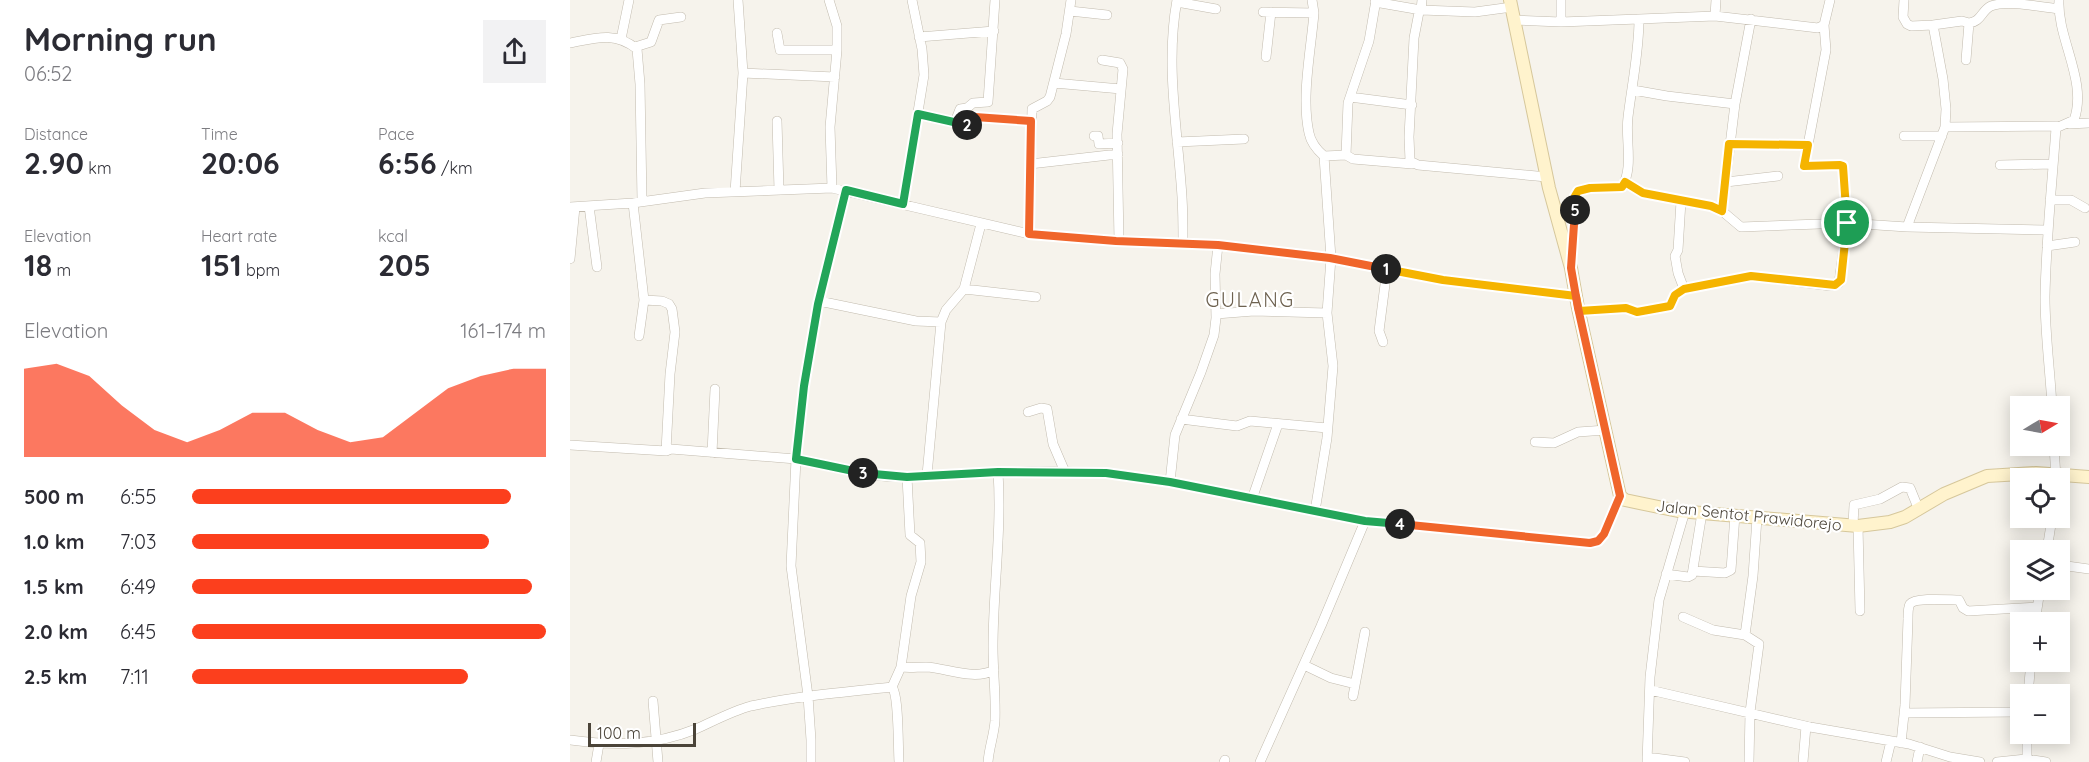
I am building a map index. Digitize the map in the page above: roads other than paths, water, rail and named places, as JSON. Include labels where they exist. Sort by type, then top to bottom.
[{"type":"main road","points":[[1512,9],[1547,177],[1571,268],[1620,496]]},
{"type":"main road","name":"Jalan Sentot Prawidorejo","points":[[1620,496],[1625,500],[1685,512],[1757,518],[1890,522],[1917,505],[1987,476],[2010,475]]},
{"type":"main road","name":"Jalan Sentot Prawidorejo","points":[[2070,477],[2089,477]]},
{"type":"street","points":[[621,39],[629,0]]},
{"type":"street","points":[[735,192],[742,73],[738,0]]},
{"type":"street","points":[[829,0],[837,26],[836,77],[831,127],[832,188]]},
{"type":"street","points":[[903,204],[924,75],[912,0]]},
{"type":"street","points":[[955,122],[960,109],[968,108],[973,103],[988,102],[995,0]]},
{"type":"street","points":[[1029,234],[1032,109],[1050,97],[1071,0]]},
{"type":"street","points":[[1312,0],[1314,13],[1307,104],[1309,134],[1324,156],[1330,258],[1327,313],[1333,352],[1327,428],[1315,511]]},
{"type":"street","points":[[1412,164],[1409,158],[1414,38],[1422,0]]},
{"type":"street","points":[[1561,0],[1561,22]]},
{"type":"street","points":[[1715,16],[1716,0]]},
{"type":"street","points":[[1579,311],[1626,308],[1637,312],[1670,306],[1675,295],[1684,289],[1751,276],[1835,285],[1841,280],[1847,223],[1843,166],[1804,166],[1826,50],[1824,25],[1830,0]]},
{"type":"street","points":[[1904,0],[1903,17],[1911,26],[1962,21],[1969,23],[1978,20],[1984,10],[2001,4],[2059,5],[2065,44],[2073,67],[2076,86],[2076,116],[2069,124]]},
{"type":"street","points":[[1183,243],[1183,200],[1172,62],[1172,28],[1177,1],[1216,9]]},
{"type":"street","points":[[1346,154],[1350,97],[1368,41],[1376,1],[1421,10],[1475,12],[1512,9],[1561,22],[1715,16],[1818,28],[1824,25]]},
{"type":"street","points":[[1070,11],[1107,15]]},
{"type":"street","points":[[1266,57],[1267,12],[1314,13]]},
{"type":"street","points":[[635,47],[651,42],[659,20],[681,17]]},
{"type":"street","points":[[1571,268],[1575,196],[1578,191],[1590,188],[1622,187],[1625,182],[1628,120],[1640,42],[1639,19]]},
{"type":"street","points":[[1722,211],[1735,104],[1751,19]]},
{"type":"street","points":[[1966,60],[1969,23]]},
{"type":"street","points":[[1907,227],[1944,132],[1946,109],[1943,79],[1933,25]]},
{"type":"street","points":[[919,37],[994,31]]},
{"type":"street","points":[[777,33],[780,50],[837,50]]},
{"type":"street","points":[[570,43],[605,36],[621,39],[635,47],[638,52],[640,84],[637,202],[644,300],[639,336]]},
{"type":"street","points":[[1102,60],[1122,65],[1118,143],[1119,241]]},
{"type":"street","points":[[742,73],[836,77]]},
{"type":"street","points":[[1054,83],[1121,89]]},
{"type":"street","points":[[1633,90],[1735,104]]},
{"type":"street","points":[[1350,97],[1412,105]]},
{"type":"street","points":[[918,114],[970,126],[975,117],[1031,121]]},
{"type":"street","points":[[777,121],[779,190]]},
{"type":"street","points":[[1904,136],[2089,123]]},
{"type":"street","points":[[2051,396],[2045,299],[2047,230],[2057,126]]},
{"type":"street","points":[[1094,136],[1098,135],[1099,144],[1118,143]]},
{"type":"street","points":[[1178,142],[1244,139]]},
{"type":"street","points":[[1729,144],[1808,145]]},
{"type":"street","points":[[1030,164],[1118,154]]},
{"type":"street","points":[[1324,156],[1346,154],[1353,159],[1547,177]]},
{"type":"street","points":[[2000,165],[2053,164]]},
{"type":"street","points":[[1725,182],[1778,176]]},
{"type":"street","points":[[1625,182],[1643,193],[1711,206],[1722,211],[1731,221],[1741,227],[1847,223],[1907,227],[2047,230]]},
{"type":"street","points":[[570,259],[573,207],[705,193],[832,188],[1029,234],[1218,245],[1330,258],[1443,280],[1576,296]]},
{"type":"street","points":[[811,762],[812,740],[808,696],[791,566],[796,459],[804,386],[819,301],[846,190]]},
{"type":"street","points":[[2050,200],[2071,200],[2085,208]]},
{"type":"street","points":[[1681,201],[1678,250],[1675,256],[1684,289]]},
{"type":"street","points":[[589,206],[597,267]]},
{"type":"street","points":[[927,475],[941,322],[946,310],[964,288],[981,224]]},
{"type":"street","points":[[2047,246],[2075,242]]},
{"type":"street","points":[[1170,482],[1173,446],[1181,419],[1214,335],[1218,245]]},
{"type":"street","points":[[1383,342],[1379,331],[1387,269]]},
{"type":"street","points":[[964,288],[1036,297]]},
{"type":"street","points":[[644,300],[662,301],[669,304],[675,323],[666,451]]},
{"type":"street","points":[[819,301],[916,321],[941,322]]},
{"type":"street","points":[[1216,314],[1254,311],[1327,313]]},
{"type":"street","points":[[712,453],[715,389]]},
{"type":"street","points":[[1028,412],[1041,408],[1047,409],[1053,444],[1065,472]]},
{"type":"street","points":[[1181,419],[1237,426],[1246,421],[1327,428]]},
{"type":"street","points":[[1252,499],[1278,424]]},
{"type":"street","points":[[1535,442],[1554,443],[1578,432],[1606,430]]},
{"type":"street","points":[[570,445],[666,451],[671,449],[796,459],[871,475],[907,477],[998,472],[1106,473],[1170,482],[1365,521],[1590,543],[1598,541],[1604,534],[1620,496]]},
{"type":"street","points":[[988,762],[994,721],[993,647],[1000,502],[998,472]]},
{"type":"street","points":[[892,687],[901,667],[911,596],[919,572],[921,551],[920,543],[910,535],[907,477]]},
{"type":"street","points":[[1860,611],[1854,505],[1880,499],[1902,487],[1910,488],[1917,505]]},
{"type":"street","points":[[1685,512],[1659,600],[1650,690],[1647,760],[1685,762]]},
{"type":"street","points":[[1666,574],[1688,577],[1693,571],[1702,513]]},
{"type":"street","points":[[1693,571],[1725,573],[1731,570],[1735,515]]},
{"type":"street","points":[[1745,635],[1753,576],[1757,518]]},
{"type":"street","points":[[1260,762],[1365,521]]},
{"type":"street","points":[[2070,566],[2089,569]]},
{"type":"street","points":[[1886,762],[1896,742],[1904,713],[1909,605],[1922,600],[1959,600],[1963,608],[1968,611],[2037,607]]},
{"type":"street","points":[[2036,612],[2038,600]]},
{"type":"street","points":[[1683,617],[1713,630],[1745,635],[1759,644],[1749,712],[1749,762]]},
{"type":"street","points":[[1353,696],[1365,632]]},
{"type":"street","points":[[1304,665],[1331,678],[1355,684]]},
{"type":"street","points":[[901,667],[974,674],[987,674],[994,670]]},
{"type":"street","points":[[570,740],[632,745],[656,742],[694,730],[749,707],[808,696],[892,687]]},
{"type":"street","points":[[892,687],[897,702],[899,762]]},
{"type":"street","points":[[1650,690],[1806,726],[1920,747],[1949,759],[1980,762]]},
{"type":"street","points":[[653,701],[658,762]]},
{"type":"street","points":[[1904,713],[2010,712]]},
{"type":"street","points":[[1803,762],[1806,726]]},
{"type":"street","points":[[596,762],[599,744]]},
{"type":"street","points":[[2026,760],[2027,744]]},
{"type":"street","points":[[1917,762],[1920,747]]},
{"type":"street","points":[[1997,762],[2026,760],[2046,762]]},
{"type":"district","name":"GULANG","points":[[1250,299]]}]
